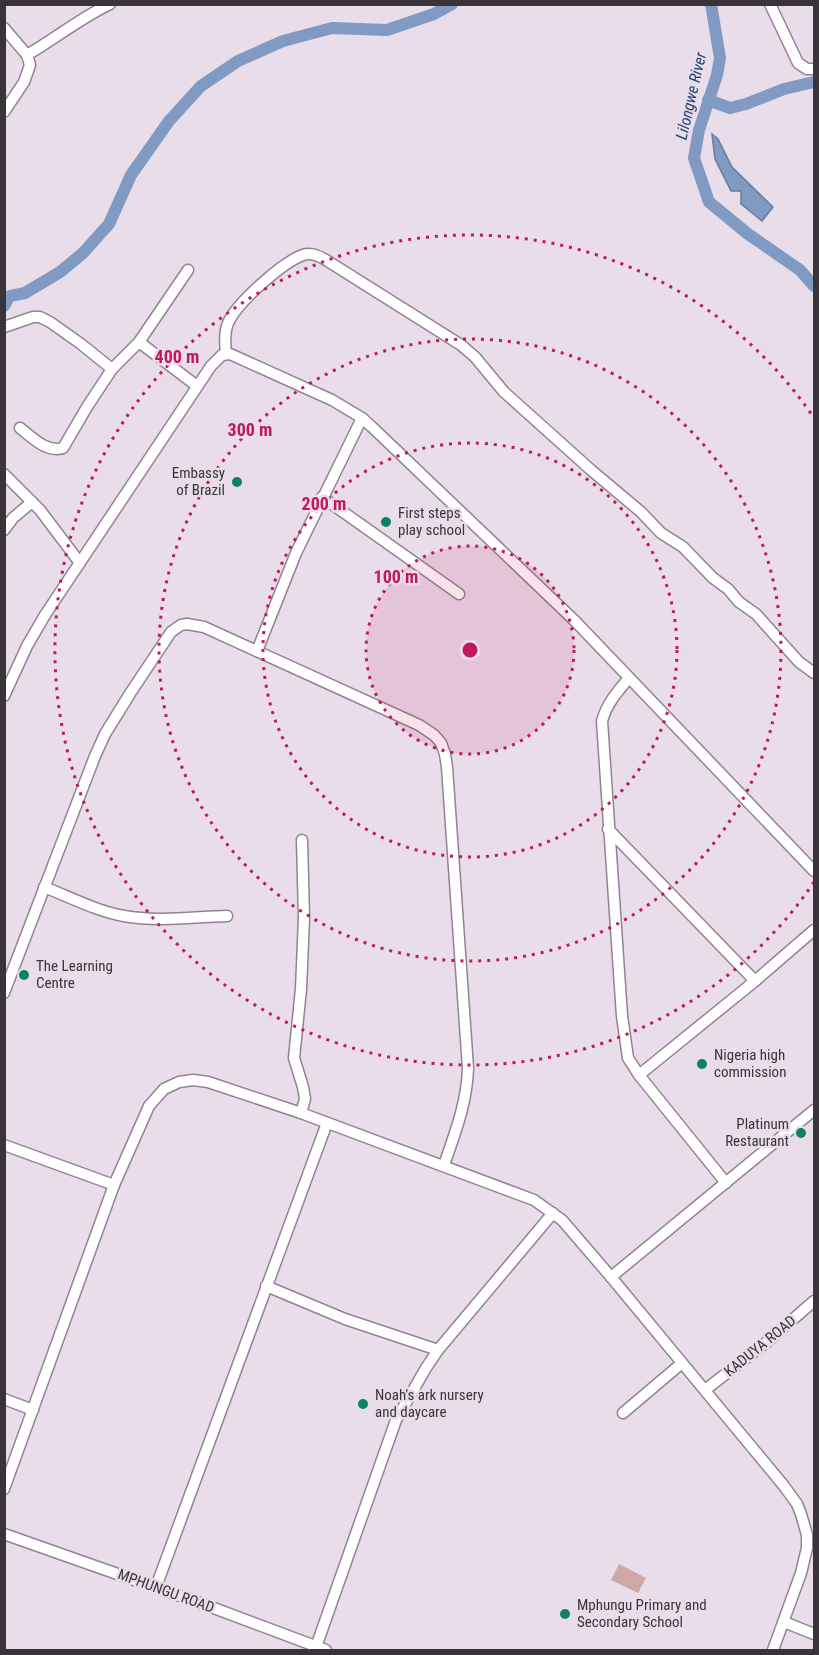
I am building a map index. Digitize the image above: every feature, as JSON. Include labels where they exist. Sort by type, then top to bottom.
[{"type":"street","points":[[27,56],[64,29],[110,4]]},
{"type":"street","points":[[770,4],[798,63],[807,69],[814,69]]},
{"type":"street","points":[[4,28],[27,56],[30,64],[28,73],[4,112]]},
{"type":"street","points":[[226,354],[225,335],[230,320],[254,290],[303,255],[317,255],[452,339],[475,357],[504,392],[661,532],[683,547],[739,602],[756,614],[799,662],[814,673]]},
{"type":"street","points":[[20,428],[46,447],[57,450],[63,448],[112,369],[139,342],[188,270]]},
{"type":"street","points":[[4,327],[33,317],[40,317],[81,344],[112,369]]},
{"type":"street","points":[[139,342],[197,386]]},
{"type":"street","points":[[4,696],[35,632],[197,386],[215,360],[226,354],[239,357],[332,400],[362,418],[574,620],[814,871]]},
{"type":"street","points":[[257,651],[292,561],[362,418]]},
{"type":"street","points":[[4,474],[32,502],[80,563]]},
{"type":"street","points":[[322,497],[459,594]]},
{"type":"street","points":[[4,530],[13,518],[32,502]]},
{"type":"street","points":[[4,993],[94,756],[105,734],[171,632],[187,624],[198,625],[222,634],[419,725],[438,739],[444,748],[468,1068],[462,1114],[444,1165]]},
{"type":"street","points":[[629,678],[613,696],[602,721],[622,1016],[628,1058],[639,1075],[726,1183]]},
{"type":"street","points":[[608,830],[755,981]]},
{"type":"street","points":[[302,840],[304,918],[301,989],[294,1058],[305,1099],[302,1113]]},
{"type":"street","points":[[44,887],[124,916],[153,920],[227,916]]},
{"type":"street","points":[[639,1075],[814,930]]},
{"type":"street","points":[[4,1489],[114,1185],[149,1106],[164,1089],[179,1082],[193,1080],[208,1082],[302,1113],[534,1200],[562,1220],[611,1276],[797,1504],[805,1525],[807,1548],[805,1560],[773,1650]]},
{"type":"street","points":[[611,1276],[814,1110]]},
{"type":"street","points":[[156,1587],[327,1123]]},
{"type":"street","points":[[4,1145],[114,1185]]},
{"type":"street","points":[[321,1649],[396,1420],[438,1350],[553,1213]]},
{"type":"street","points":[[266,1286],[345,1319],[438,1350]]},
{"type":"street","name":"KADUYA ROAD","points":[[705,1390],[768,1341],[814,1301]]},
{"type":"street","points":[[622,1413],[682,1363]]},
{"type":"street","points":[[4,1400],[33,1410]]},
{"type":"street","name":"MPHUNGU ROAD","points":[[4,1534],[156,1587],[321,1649]]},
{"type":"street","points":[[784,1622],[814,1634]]},
{"type":"shaded area","points":[[619,1564],[646,1578],[638,1593],[611,1580]]},
{"type":"water","points":[[712,134],[718,139],[732,167],[773,207],[762,221],[741,204],[741,191],[731,191],[715,159]]},
{"type":"waterway","points":[[4,306],[10,296],[25,293],[60,272],[83,253],[109,224],[131,175],[169,121],[201,86],[238,61],[283,41],[332,28],[387,30],[434,14],[452,4]]},
{"type":"waterway","name":"Lilongwe River","points":[[711,4],[720,58],[717,75],[699,130],[694,158],[709,202],[748,234],[800,270],[814,286]]},
{"type":"waterway","points":[[708,100],[730,108],[784,89],[814,82]]},
{"type":"place","name":"Embassy of Brazil","points":[[237,482]]},
{"type":"place","name":"First steps play school","points":[[386,522]]},
{"type":"place","name":"The Learning Centre","points":[[24,975]]},
{"type":"place","name":"Nigeria high commission","points":[[702,1064]]},
{"type":"place","name":"Platinum Restaurant","points":[[801,1133]]},
{"type":"place","name":"Noah's ark nursery and daycare","points":[[363,1404]]},
{"type":"place","name":"Mphungu Primary and Secondary School","points":[[565,1614]]}]
